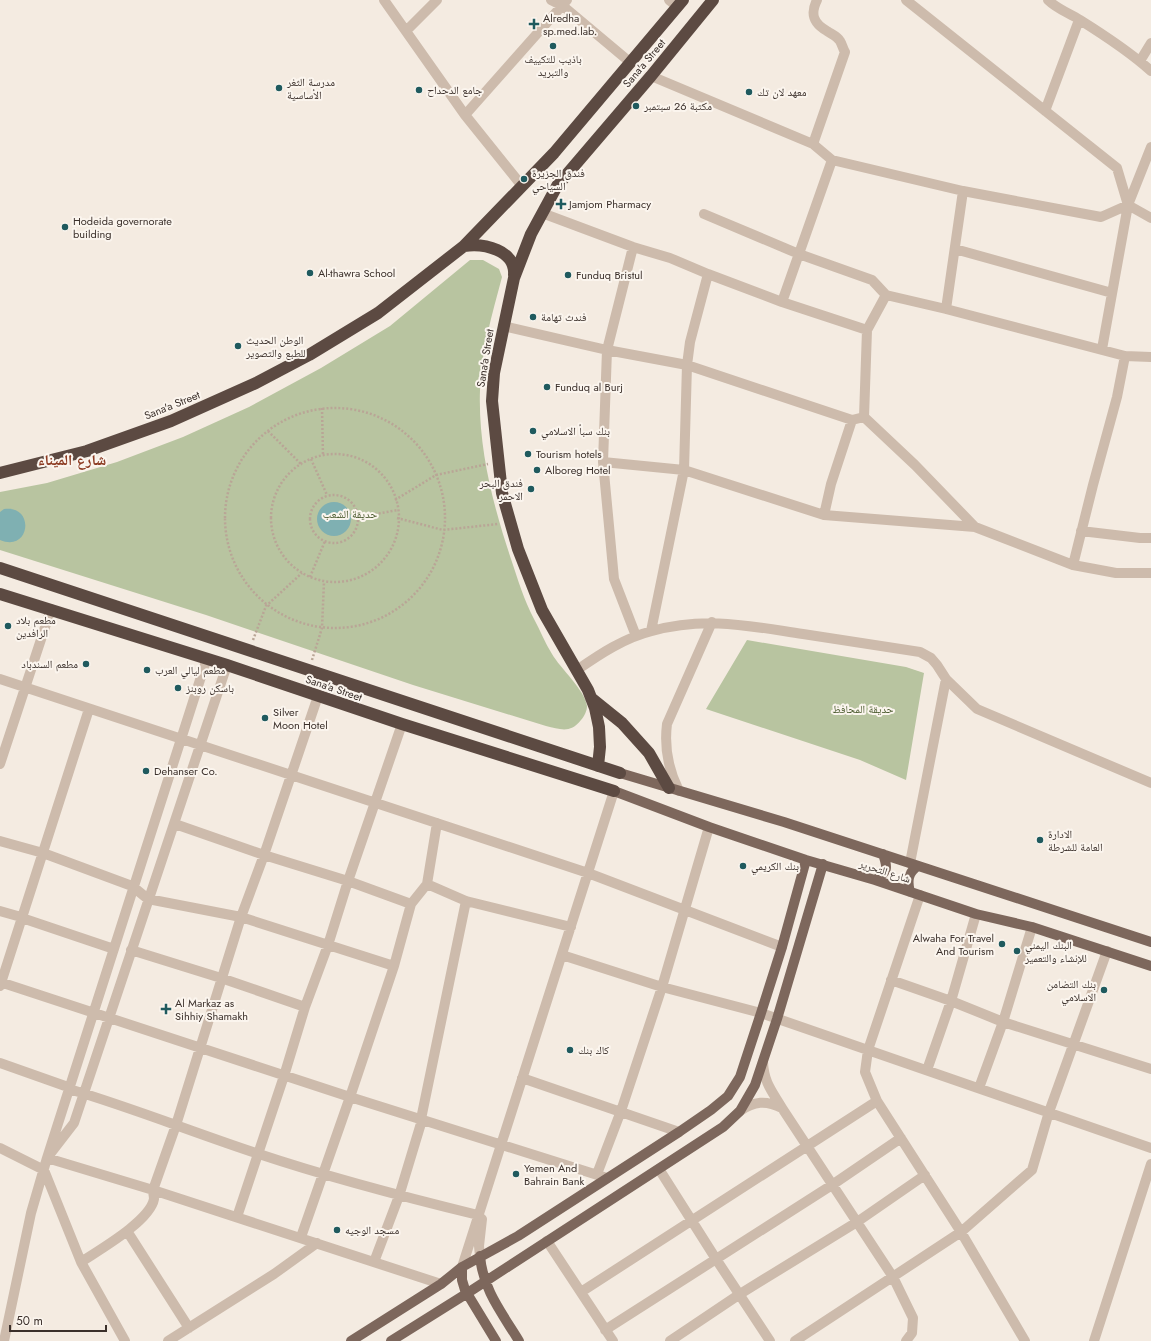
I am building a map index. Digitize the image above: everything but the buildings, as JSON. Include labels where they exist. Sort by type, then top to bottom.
[{"type":"highway","name":"Sana'a Street","points":[[598,766],[600,747],[599,727],[595,708],[588,690],[542,610],[518,549],[502,494],[492,401],[494,373],[514,278],[531,234],[557,186],[651,76],[713,0]]},
{"type":"highway","name":"Sana'a Street","points":[[0,473],[87,451],[171,421],[256,383],[309,355],[378,313],[464,246],[554,153],[631,63],[677,2]]},
{"type":"highway","points":[[464,246],[474,244],[494,249],[506,255],[515,268],[514,278]]},
{"type":"highway","name":"Sana'a Street","points":[[0,568],[620,773]]},
{"type":"highway","name":"Sana'a Street","points":[[0,594],[207,658],[402,724],[614,791]]},
{"type":"highway","points":[[590,698],[622,723],[649,753],[674,790]]},
{"type":"main road","name":"شارع التحرير","points":[[620,773],[784,822],[1151,942]]},
{"type":"main road","name":"شارع التحرير","points":[[614,791],[709,827],[806,860],[875,880],[976,914],[1032,927],[1151,966]]},
{"type":"main road","points":[[875,880],[883,875],[886,870],[887,864],[884,854]]},
{"type":"main road","points":[[351,1341],[441,1284],[462,1267],[518,1236],[602,1176],[679,1132],[711,1110],[728,1096],[740,1077],[761,1014],[782,947],[806,860]]},
{"type":"main road","points":[[391,1341],[659,1169],[722,1127],[740,1111],[755,1085],[763,1062],[823,864]]},
{"type":"main road","points":[[914,864],[910,874],[908,886],[915,893]]},
{"type":"main road","points":[[480,1256],[485,1282],[492,1298],[519,1341]]},
{"type":"main road","points":[[462,1267],[462,1280],[466,1294],[496,1341]]},
{"type":"street","points":[[384,0],[466,115],[522,186]]},
{"type":"street","points":[[406,31],[437,0]]},
{"type":"street","points":[[551,0],[565,3],[631,63]]},
{"type":"street","points":[[813,144],[845,52],[840,41],[825,30],[814,19],[813,9],[817,0]]},
{"type":"street","points":[[906,0],[1117,168],[1128,205],[1151,218]]},
{"type":"street","points":[[1051,1],[1140,61],[1151,71]]},
{"type":"street","points":[[466,115],[565,3]]},
{"type":"street","points":[[1045,111],[1079,20]]},
{"type":"street","points":[[1140,61],[1151,43]]},
{"type":"street","points":[[651,76],[813,144],[832,160],[963,191],[1101,217],[1128,205]]},
{"type":"street","points":[[1102,349],[1128,205],[1151,147]]},
{"type":"street","points":[[782,302],[832,160]]},
{"type":"street","points":[[946,309],[963,191]]},
{"type":"street","points":[[542,213],[633,247],[670,258],[782,302],[867,330]]},
{"type":"street","points":[[704,214],[799,254],[872,280],[886,295],[946,309],[1125,356],[1151,357]]},
{"type":"street","points":[[633,247],[607,350],[603,462],[614,579],[636,636]]},
{"type":"street","points":[[955,249],[1112,293]]},
{"type":"street","points":[[651,631],[684,470],[687,365],[690,342],[708,274]]},
{"type":"street","points":[[886,295],[867,330],[864,417],[915,465],[975,527]]},
{"type":"street","points":[[503,326],[607,350],[687,365],[852,420],[864,417]]},
{"type":"street","points":[[1073,565],[1117,397],[1125,356]]},
{"type":"street","points":[[824,514],[831,484],[852,420]]},
{"type":"street","points":[[603,462],[684,470],[824,514],[975,527],[1073,565],[1116,573],[1151,573]]},
{"type":"street","points":[[1081,531],[1151,538]]},
{"type":"street","points":[[0,764],[51,609]]},
{"type":"street","points":[[577,670],[605,650],[636,636],[651,631],[681,625],[712,622],[750,626],[920,652],[930,658],[937,665],[946,679],[977,709],[1151,783]]},
{"type":"street","points":[[674,790],[673,780],[666,757],[667,724],[712,622]]},
{"type":"street","points":[[3,1341],[31,1213],[47,1158],[207,658]]},
{"type":"street","points":[[47,1158],[74,1123],[227,665]]},
{"type":"street","points":[[0,679],[588,873],[782,947]]},
{"type":"street","points":[[914,864],[946,679]]},
{"type":"street","points":[[81,1262],[127,1232],[148,1210],[154,1199],[153,1190],[176,1125],[221,978],[318,696]]},
{"type":"street","points":[[89,709],[0,984],[284,1076],[602,1176],[621,1112],[662,987],[709,827]]},
{"type":"street","points":[[237,1217],[305,1008],[328,945],[348,881],[402,724]]},
{"type":"street","points":[[462,1267],[614,791]]},
{"type":"street","points":[[174,824],[264,855],[348,881],[411,904]]},
{"type":"street","points":[[301,1237],[394,966],[411,904],[427,884],[437,824]]},
{"type":"street","points":[[0,841],[43,854],[133,887],[148,899],[241,917],[394,966]]},
{"type":"street","points":[[427,884],[466,901],[571,927]]},
{"type":"street","points":[[915,893],[891,980],[868,1050],[865,1072],[877,1101],[961,1232],[1025,1341]]},
{"type":"street","points":[[374,1262],[399,1196],[422,1120],[466,901]]},
{"type":"street","points":[[0,911],[114,949]]},
{"type":"street","points":[[927,1070],[951,1001],[976,914]]},
{"type":"street","points":[[979,1088],[1002,1022],[1032,927]]},
{"type":"street","points":[[132,950],[221,978],[305,1008]]},
{"type":"street","points":[[795,1341],[961,1232],[1032,1170],[1049,1112],[1107,951]]},
{"type":"street","points":[[562,955],[662,987],[777,1019],[1151,1148]]},
{"type":"street","points":[[891,980],[951,1001],[1002,1022],[1151,1069]]},
{"type":"street","points":[[763,1062],[763,1074],[782,1108],[893,1277],[913,1318],[912,1333],[906,1341]]},
{"type":"street","points":[[0,1063],[68,1087],[69,1089],[322,1175],[399,1196],[478,1215]]},
{"type":"street","points":[[522,1078],[679,1132]]},
{"type":"street","points":[[581,1292],[877,1101]]},
{"type":"street","points":[[740,1111],[749,1105],[763,1102],[773,1103],[782,1108]]},
{"type":"street","points":[[605,1330],[832,1185],[901,1138]]},
{"type":"street","points":[[0,1148],[44,1170],[81,1262],[124,1341]]},
{"type":"street","points":[[47,1158],[301,1237],[441,1284]]},
{"type":"street","points":[[1094,1341],[1151,1164]]},
{"type":"street","points":[[659,1169],[770,1341]]},
{"type":"street","points":[[670,1341],[740,1294],[856,1222],[924,1175]]},
{"type":"street","points":[[480,1256],[479,1246],[484,1197]]},
{"type":"street","points":[[127,1232],[189,1328]]},
{"type":"street","points":[[547,1242],[613,1341]]},
{"type":"street","points":[[168,1341],[274,1274],[316,1243]]},
{"type":"path","points":[[328,407],[370,412],[408,434],[433,466],[446,510],[441,553],[418,593],[387,617],[350,629],[309,627],[270,609],[238,574],[224,531],[230,480],[258,438],[268,431],[293,415],[322,408],[328,407]]},
{"type":"path","points":[[322,408],[323,456]]},
{"type":"path","points":[[268,431],[302,465]]},
{"type":"path","points":[[330,454],[355,457],[378,470],[391,487],[398,510],[396,538],[382,562],[365,575],[344,582],[320,581],[297,571],[279,550],[271,526],[275,496],[290,472],[311,458],[330,454]]},
{"type":"path","points":[[311,458],[327,495]]},
{"type":"path","points":[[395,500],[436,475],[498,462]]},
{"type":"path","points":[[327,495],[342,495],[351,501],[355,506],[359,517],[358,525],[352,535],[346,540],[338,543],[330,543],[320,539],[313,531],[310,522],[310,514],[312,509],[318,500],[327,495]]},
{"type":"path","points":[[359,517],[398,510]]},
{"type":"path","points":[[398,518],[443,530],[511,523]]},
{"type":"path","points":[[310,577],[325,541]]},
{"type":"path","points":[[249,650],[266,606],[302,573]]},
{"type":"path","points":[[308,670],[322,628],[324,582]]},
{"type":"green space","name":"حديقة الشعب","points":[[470,260],[483,260],[499,269],[502,277],[482,361],[480,390],[481,433],[488,476],[504,539],[527,605],[552,654],[577,686],[585,700],[587,706],[585,714],[573,727],[565,729],[546,726],[413,685],[206,615],[0,550],[0,492],[47,483],[117,462],[183,437],[249,407],[321,368],[390,326]]},
{"type":"green space","name":"حديقة المحافظ","points":[[747,640],[906,667],[924,673],[906,780],[860,760],[706,709]]},
{"type":"water","points":[[331,502],[337,502],[341,503],[348,509],[351,519],[350,526],[344,533],[337,536],[331,536],[327,535],[320,529],[317,522],[317,516],[318,512],[324,505]]},
{"type":"water","points":[[4,509],[14,509],[21,514],[25,520],[23,535],[18,540],[10,542],[0,540],[0,512]]},
{"type":"place","name":"Alredha sp.med.lab.","points":[[534,24]]},
{"type":"place","name":"باذيب للتكييف والتبريد","points":[[553,46]]},
{"type":"place","name":"مدرسة الثغر الأساسية","points":[[279,88]]},
{"type":"place","name":"جامع الدحداح","points":[[419,90]]},
{"type":"place","name":"معهد لان تك","points":[[749,92]]},
{"type":"place","name":"مكتبة 26 سبتمبر","points":[[636,106]]},
{"type":"place","name":"فندق الجزيرة السياحي","points":[[524,179]]},
{"type":"place","name":"Jamjom Pharmacy","points":[[561,204]]},
{"type":"place","name":"Hodeida governorate building","points":[[65,227]]},
{"type":"place","name":"Al-thawra School","points":[[310,273]]},
{"type":"place","name":"Funduq Bristul","points":[[568,275]]},
{"type":"place","name":"فندث تهامة","points":[[533,317]]},
{"type":"place","name":"الوطن الحديث للطبع والتصوير","points":[[238,346]]},
{"type":"place","name":"Funduq al Burj","points":[[547,387]]},
{"type":"place","name":"بنك سبأ الاسلامي","points":[[533,431]]},
{"type":"place","name":"Tourism hotels","points":[[528,454]]},
{"type":"place","name":"Alboreg Hotel","points":[[537,470]]},
{"type":"place","name":"فندق البحر الاحمر","points":[[531,489]]},
{"type":"place","name":"مطعم بلاد الرافدين","points":[[8,626]]},
{"type":"place","name":"مطعم السندباد","points":[[86,664]]},
{"type":"place","name":"مطعم ليالي العرب","points":[[147,670]]},
{"type":"place","name":"باسكن روبنز","points":[[178,688]]},
{"type":"place","name":"Silver Moon Hotel","points":[[265,718]]},
{"type":"place","name":"Dehanser Co.","points":[[146,771]]},
{"type":"place","name":"الادارة العامة للشرطة","points":[[1040,840]]},
{"type":"place","name":"بنك الكريمي","points":[[743,866]]},
{"type":"place","name":"Alwaha For Travel And Tourism","points":[[1002,944]]},
{"type":"place","name":"البنك اليمني للإنشاء والتعمير","points":[[1017,951]]},
{"type":"place","name":"بنك التضامن الاسلامي","points":[[1104,990]]},
{"type":"place","name":"Al Markaz as Sihhiy Shamakh","points":[[166,1009]]},
{"type":"place","name":"كاك بنك","points":[[570,1050]]},
{"type":"place","name":"Yemen And Bahrain Bank","points":[[516,1174]]},
{"type":"place","name":"مسجد الوجيه","points":[[337,1230]]},
{"type":"district","name":"شارع الميناء","points":[[72,460]]}]
